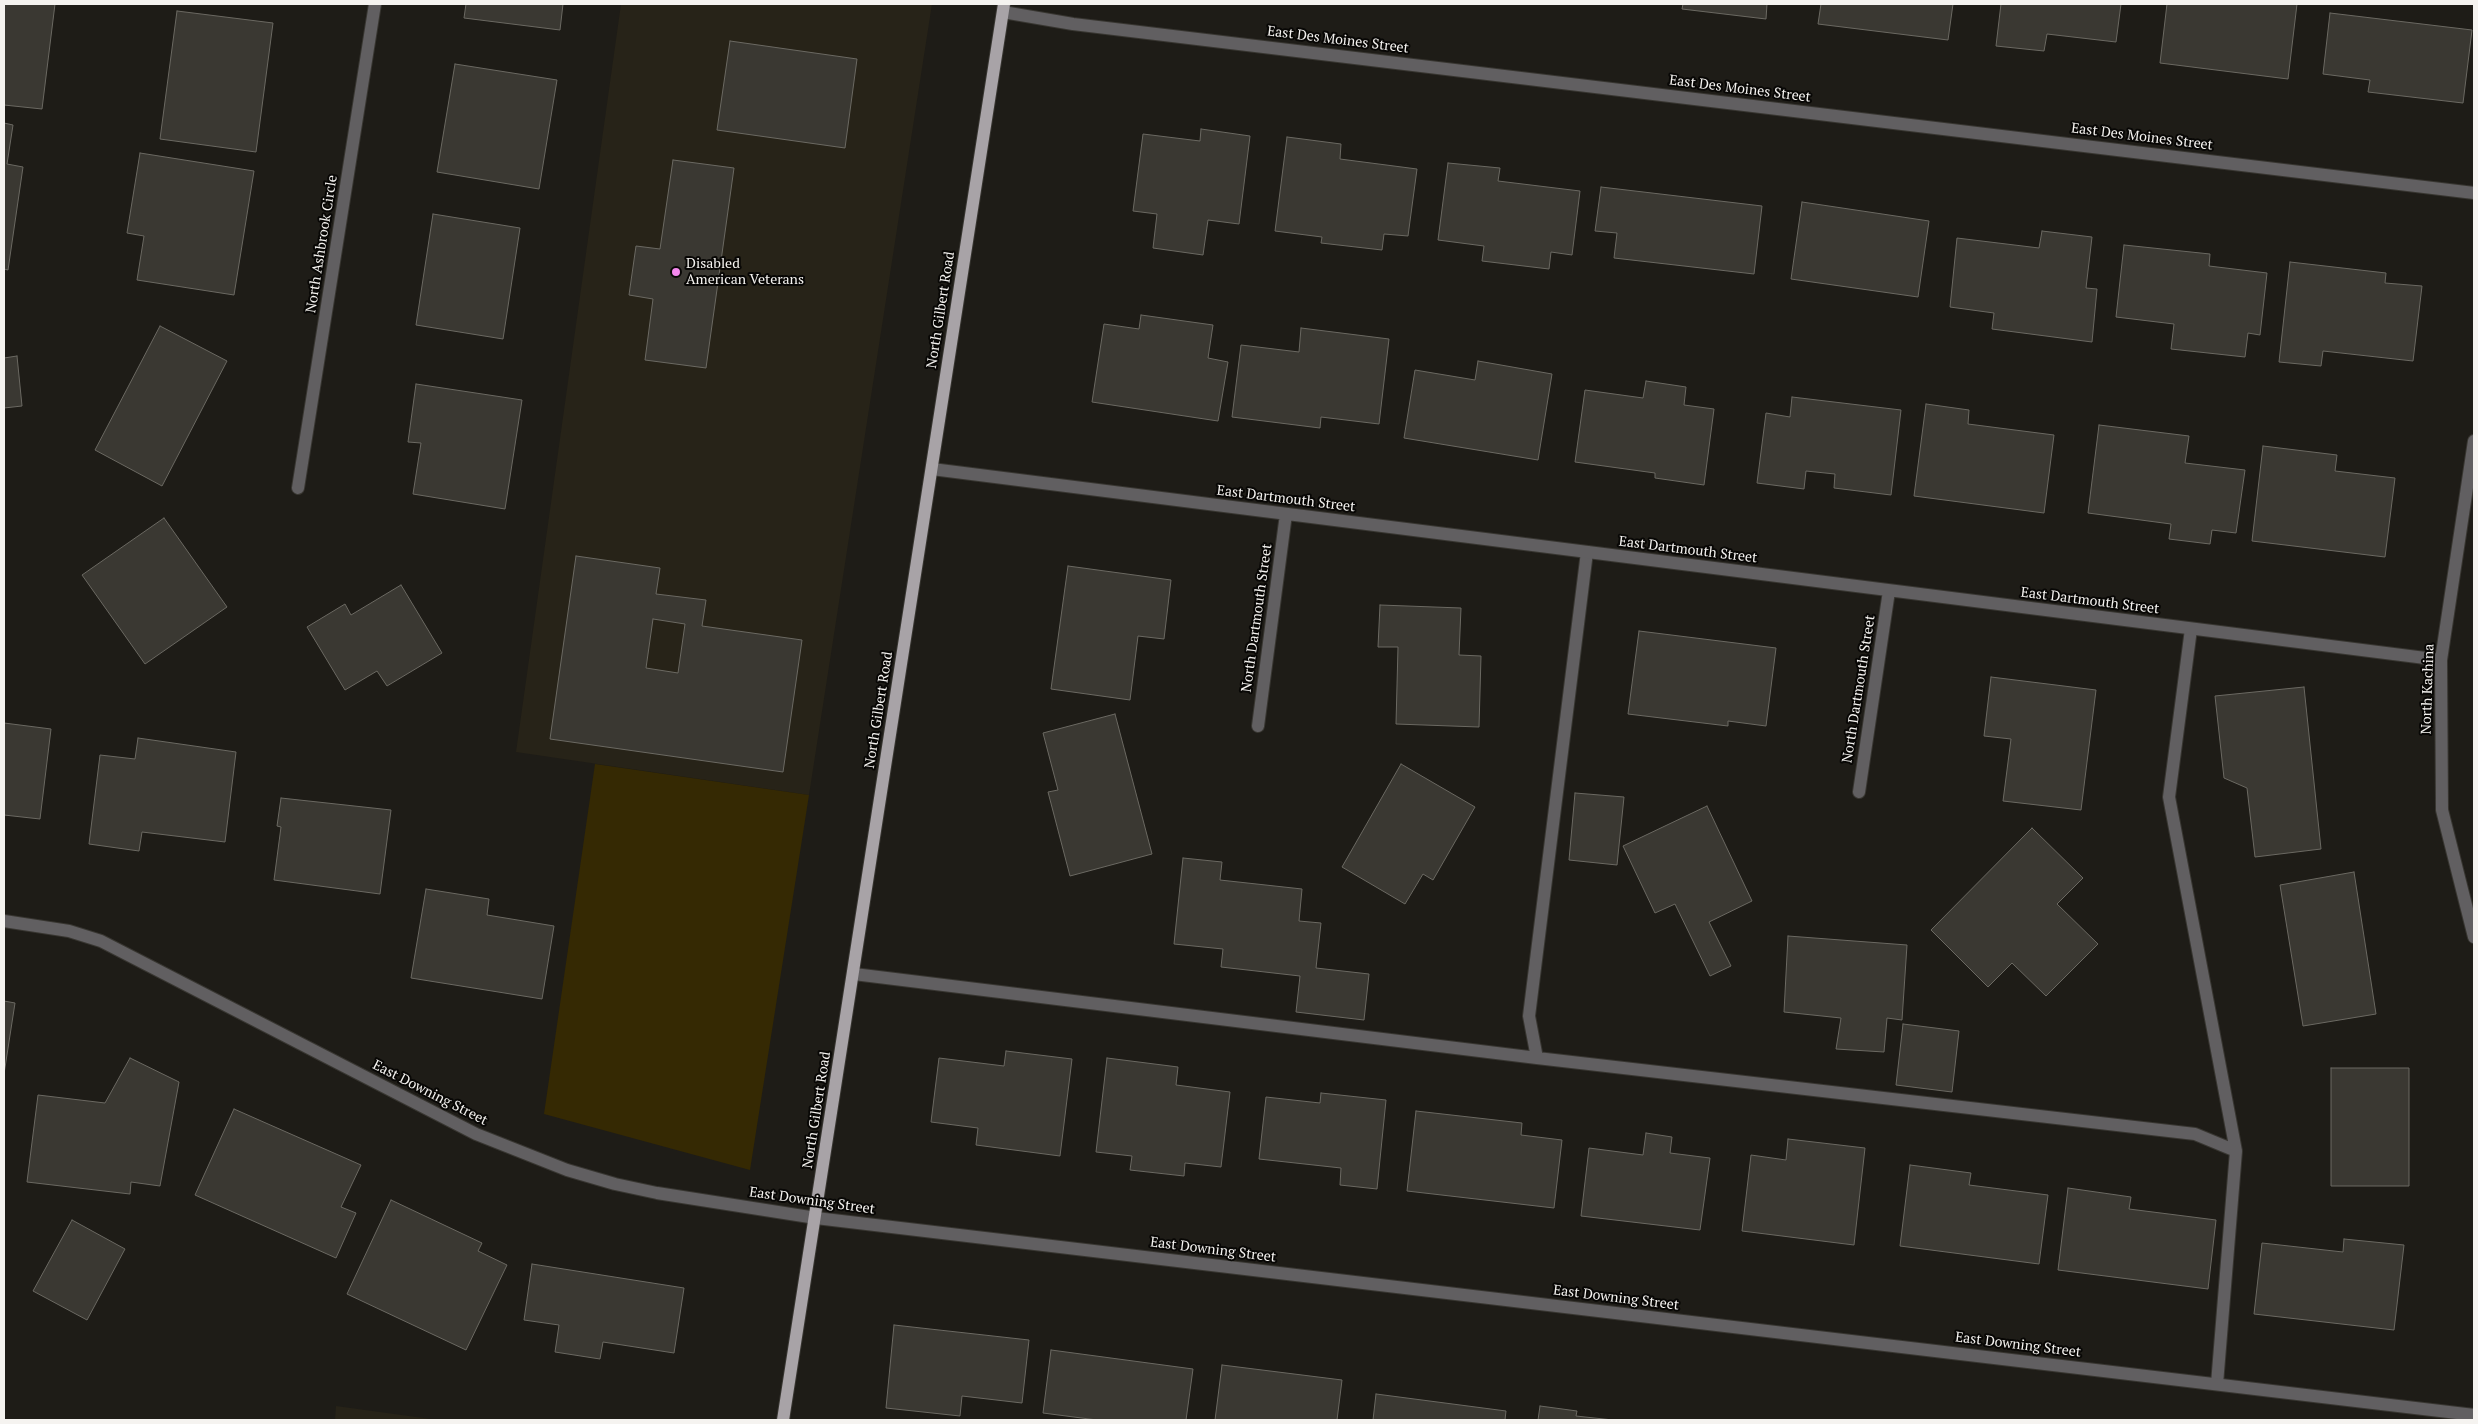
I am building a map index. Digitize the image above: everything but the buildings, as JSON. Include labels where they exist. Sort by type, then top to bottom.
[{"type":"main road","name":"North Gilbert Road","points":[[784,1420],[1004,8]]},
{"type":"street","name":"North Ashbrook Circle","points":[[298,488],[375,4]]},
{"type":"street","name":"East Des Moines Street","points":[[1004,8],[1083,25],[2474,192]]},
{"type":"street","name":"North Kachina","points":[[2474,441],[2441,660],[2442,810],[2474,937]]},
{"type":"street","name":"East Dartmouth Street","points":[[932,469],[2441,660]]},
{"type":"street","name":"North Dartmouth Street","points":[[1258,726],[1286,514]]},
{"type":"street","points":[[1537,1058],[1528,1016],[1587,552]]},
{"type":"street","name":"North Dartmouth Street","points":[[1858,792],[1889,591]]},
{"type":"street","points":[[2192,628],[2169,797],[2236,1151],[2217,1384]]},
{"type":"street","name":"East Downing Street","points":[[4,921],[69,931],[110,945],[476,1134],[520,1153],[615,1184],[712,1202],[816,1218],[2474,1415]]},
{"type":"street","points":[[854,974],[1537,1058],[2195,1134],[2236,1151]]},
{"type":"shaded area","points":[[621,4],[932,4],[809,795],[516,752]]},
{"type":"shaded area","points":[[595,764],[809,795],[750,1170],[544,1114]]},
{"type":"shaded area","points":[[336,1406],[438,1420],[335,1420]]},
{"type":"place","name":"Disabled American Veterans","points":[[676,272]]}]
